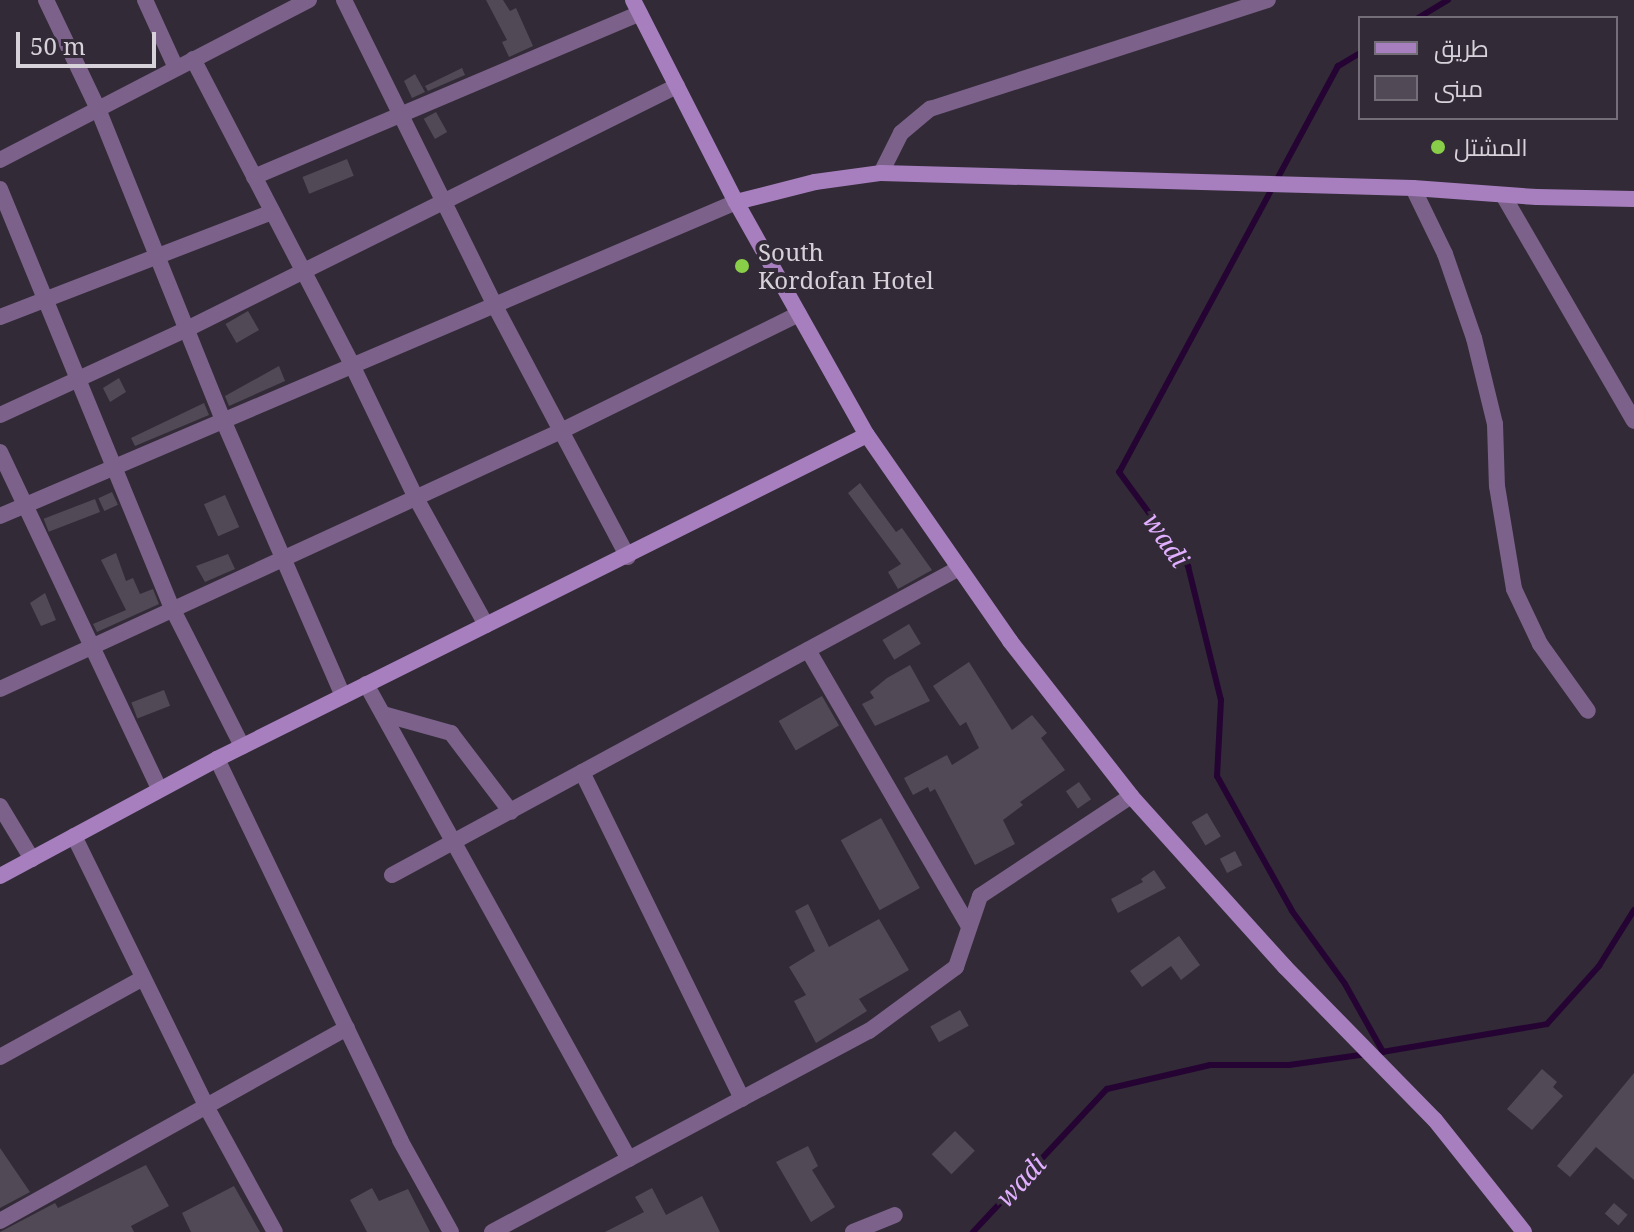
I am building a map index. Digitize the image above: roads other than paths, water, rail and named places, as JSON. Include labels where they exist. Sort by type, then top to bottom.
[{"type":"street","points":[[46,0],[98,109],[223,420],[343,696]]},
{"type":"street","points":[[145,0],[176,68]]},
{"type":"street","points":[[0,160],[309,0]]},
{"type":"street","points":[[344,0],[495,306],[628,557]]},
{"type":"street","points":[[881,173],[901,133],[930,109],[1268,0]]},
{"type":"street","points":[[254,177],[401,116],[637,6],[736,202],[867,435],[1010,641],[1131,796],[1285,967],[1435,1120],[1523,1232]]},
{"type":"street","points":[[193,59],[352,365],[416,498],[486,625]]},
{"type":"street","points":[[0,415],[187,329],[302,269],[677,86]]},
{"type":"street","points":[[0,516],[736,202],[815,182],[881,173],[1413,188],[1503,195],[1634,199]]},
{"type":"street","points":[[1413,188],[1445,254],[1474,338],[1495,424],[1498,500],[1514,589],[1540,644],[1588,711]]},
{"type":"street","points":[[0,189],[173,610],[242,746]]},
{"type":"street","points":[[1503,195],[1632,410]]},
{"type":"street","points":[[0,317],[272,212]]},
{"type":"street","points":[[0,689],[561,431],[799,314]]},
{"type":"street","points":[[0,876],[242,746],[628,557],[867,435]]},
{"type":"street","points":[[0,452],[159,789]]},
{"type":"street","points":[[392,875],[959,568]]},
{"type":"street","points":[[808,650],[969,927]]},
{"type":"street","points":[[366,684],[629,1159]]},
{"type":"street","points":[[383,714],[451,733],[511,812]]},
{"type":"street","points":[[217,759],[400,1140],[451,1232]]},
{"type":"street","points":[[582,772],[742,1099]]},
{"type":"street","points":[[492,1232],[869,1031],[956,967],[980,896],[1131,796]]},
{"type":"street","points":[[0,806],[32,859]]},
{"type":"street","points":[[74,836],[207,1108],[275,1232]]},
{"type":"street","points":[[0,1057],[143,978]]},
{"type":"street","points":[[0,1221],[347,1028]]},
{"type":"street","points":[[853,1232],[895,1215]]},
{"type":"waterway","name":"wadi","points":[[1421,16],[1448,0]]},
{"type":"waterway","name":"wadi","points":[[1358,54],[1338,66],[1119,472],[1188,566],[1221,700],[1217,776],[1292,911],[1345,984],[1383,1052]]},
{"type":"waterway","name":"wadi","points":[[1382,1052],[1547,1024],[1599,966],[1634,910]]},
{"type":"waterway","name":"wadi","points":[[973,1232],[1107,1089],[1210,1065],[1289,1065],[1367,1054]]},
{"type":"place","name":"المشتل","points":[[1438,147]]},
{"type":"place","name":"South Kordofan Hotel","points":[[742,266]]}]
